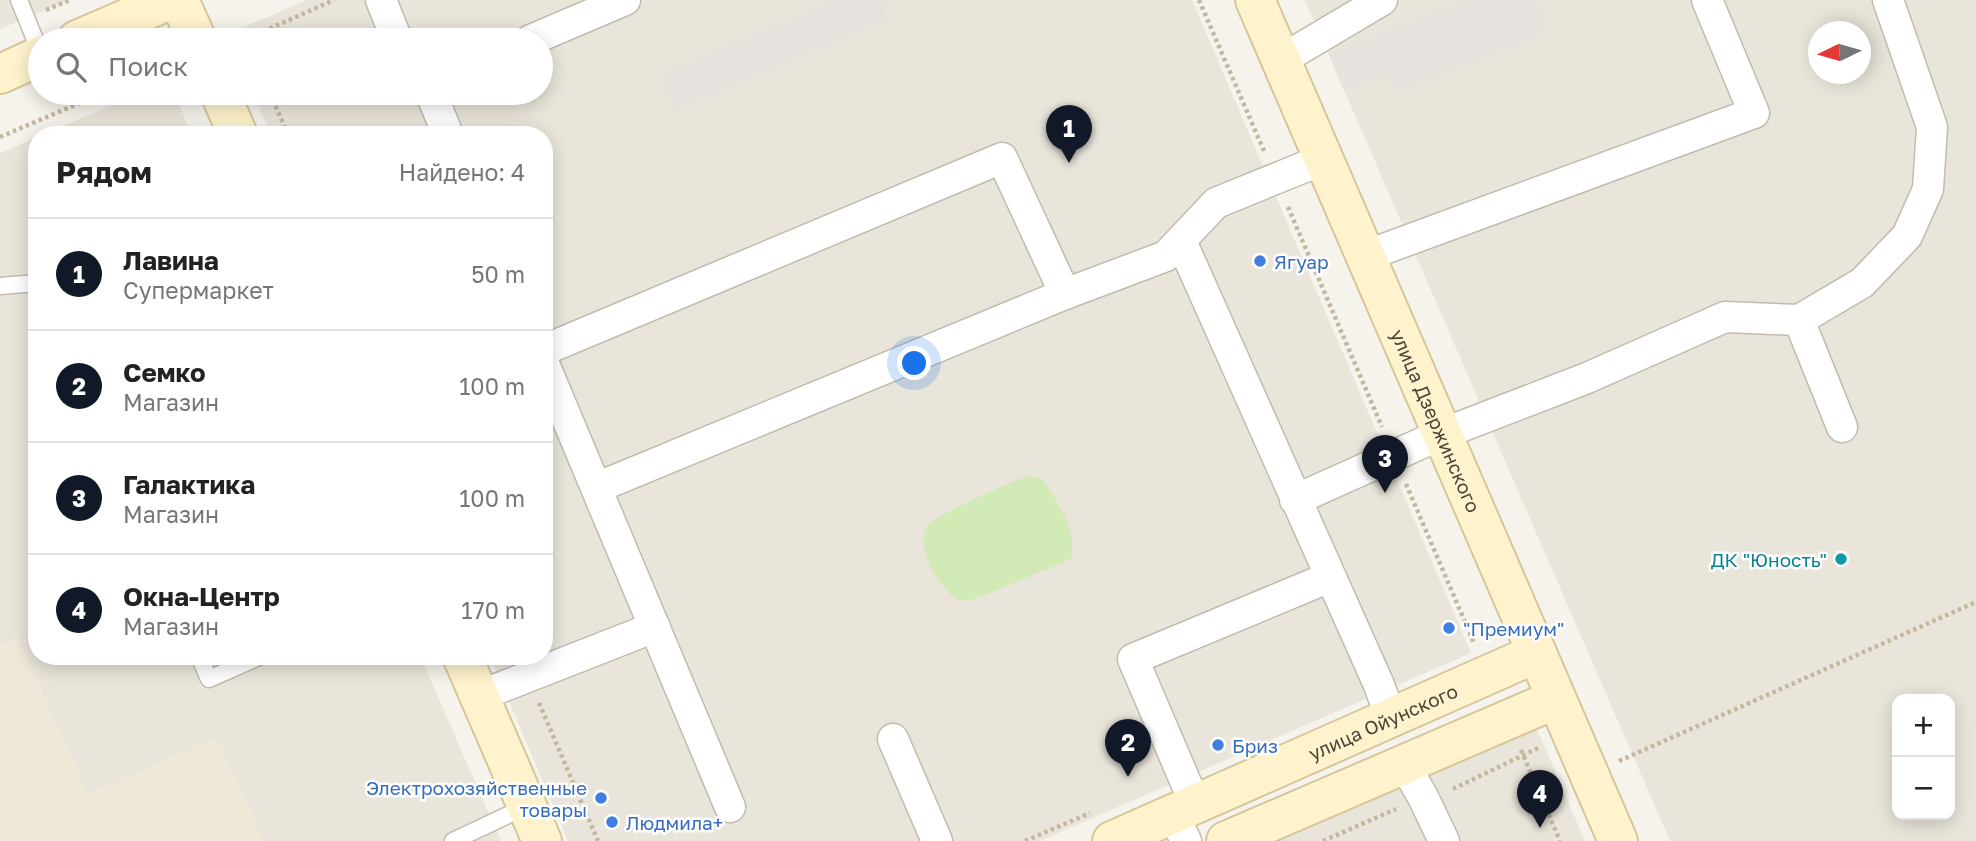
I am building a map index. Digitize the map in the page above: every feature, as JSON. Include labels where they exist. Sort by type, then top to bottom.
[{"type":"street","points":[[105,28],[170,0]]},
{"type":"street","points":[[179,0],[192,28]]},
{"type":"street","points":[[382,0],[392,28]]},
{"type":"street","name":"улица Дзержинского","points":[[1255,0],[1618,841]]},
{"type":"street","points":[[1281,60],[1382,0]]},
{"type":"street","points":[[1365,256],[1754,113],[1707,0]]},
{"type":"street","points":[[1296,500],[1394,454],[1587,378],[1725,317],[1799,320],[1862,283],[1907,236],[1928,189],[1932,127],[1888,0]]},
{"type":"street","points":[[553,30],[616,2]]},
{"type":"street","points":[[0,74],[28,60]]},
{"type":"street","points":[[225,105],[234,126]]},
{"type":"street","points":[[436,105],[444,126]]},
{"type":"street","points":[[553,346],[1002,159],[1065,295]]},
{"type":"street","points":[[596,488],[1166,256],[1216,203],[1324,159]]},
{"type":"street","points":[[1181,241],[1379,685],[1391,718]]},
{"type":"street","points":[[1799,320],[1842,427]]},
{"type":"street","points":[[554,411],[596,488],[730,807]]},
{"type":"street","points":[[1185,820],[1133,659],[1330,577]]},
{"type":"street","points":[[479,696],[655,628]]},
{"type":"street","name":"улица Ойунского","points":[[1112,841],[1185,820],[1391,718],[1537,653]]},
{"type":"street","points":[[466,665],[542,841]]},
{"type":"street","points":[[1226,841],[1556,699]]},
{"type":"street","points":[[893,739],[937,841]]},
{"type":"street","points":[[1404,764],[1444,841]]},
{"type":"lane","points":[[19,0],[30,28]]},
{"type":"lane","points":[[0,286],[28,284]]},
{"type":"lane","points":[[203,665],[209,679],[241,665]]},
{"type":"lane","points":[[453,841],[527,806]]},
{"type":"path","points":[[272,28],[334,0]]},
{"type":"path","points":[[1199,0],[1490,674]]},
{"type":"path","points":[[0,137],[75,105]]},
{"type":"path","points":[[275,105],[284,126]]},
{"type":"path","points":[[1616,762],[1976,602]]},
{"type":"path","points":[[528,677],[598,841]]},
{"type":"path","points":[[1508,720],[1560,841]]},
{"type":"path","points":[[1323,841],[1423,797],[1437,797],[1572,735]]},
{"type":"shaded area","points":[[0,0],[70,0],[0,29]]},
{"type":"shaded area","points":[[307,0],[1192,0],[1471,653],[1040,841],[568,841],[494,665],[553,665],[553,126],[267,126],[258,105],[553,105],[553,28],[242,28]]},
{"type":"shaded area","points":[[837,0],[882,0],[889,18],[674,110],[659,76]]},
{"type":"shaded area","points":[[1305,0],[1976,0],[1976,841],[1670,841]]},
{"type":"shaded area","points":[[1467,0],[1536,0],[1548,32],[1394,92],[1387,74],[1344,91],[1329,55]]},
{"type":"shaded area","points":[[112,105],[179,105],[188,126],[63,126]]},
{"type":"shaded area","points":[[28,141],[28,665],[424,665],[501,841],[0,841],[0,153]]},
{"type":"shaded area","points":[[18,637],[28,665],[30,665],[88,794],[217,737],[264,841],[0,841],[0,645]]},
{"type":"shaded area","points":[[1534,722],[1585,841],[1259,841]]},
{"type":"green space","points":[[1028,476],[1042,478],[1060,506],[1072,537],[1071,559],[973,600],[957,599],[943,586],[930,564],[924,542],[929,524],[960,506]]},
{"type":"place","name":"Лавина","points":[[1069,163]]},
{"type":"place","name":"Ягуар","points":[[1260,261]]},
{"type":"place","name":"Галактика","points":[[1385,493]]},
{"type":"place","name":"ДК \"Юность\"","points":[[1841,559]]},
{"type":"place","name":"\"Премиум\"","points":[[1449,628]]},
{"type":"place","name":"Бриз","points":[[1218,745]]},
{"type":"place","name":"Семко","points":[[1128,777]]},
{"type":"place","name":"Электрохозяйственные товары","points":[[601,798]]},
{"type":"place","name":"Людмила+","points":[[612,822]]},
{"type":"place","name":"Окна-Центр","points":[[1540,828]]}]
